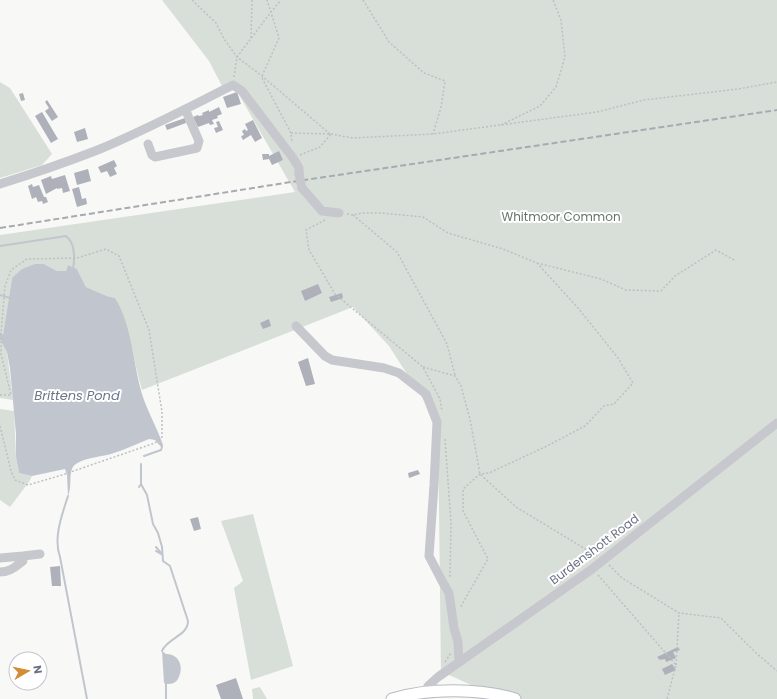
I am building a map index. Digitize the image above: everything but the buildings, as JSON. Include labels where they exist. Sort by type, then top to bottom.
[{"type":"main road","points":[[392,699],[426,692],[472,692],[515,699]]},
{"type":"street","points":[[0,184],[44,170],[96,150],[152,126],[233,85],[242,91],[293,158],[299,168],[302,188],[322,211],[339,213]]},
{"type":"street","points":[[148,144],[152,155],[155,157],[197,148],[199,141],[185,109]]},
{"type":"street","points":[[296,326],[325,356],[332,360],[376,366],[399,373],[426,394],[436,422],[434,486],[428,556],[449,593],[452,619],[458,642],[459,662]]},
{"type":"street","name":"Burdenshott Road","points":[[426,692],[428,686],[432,682],[592,569],[777,423]]},
{"type":"street","points":[[0,558],[40,554]]},
{"type":"street","points":[[0,572],[8,572],[13,569],[23,561],[23,556]]},
{"type":"path","points":[[192,0],[216,23],[224,39],[237,57],[331,134]]},
{"type":"path","points":[[251,38],[253,12],[252,0]]},
{"type":"path","points":[[262,76],[279,38],[267,0]]},
{"type":"path","points":[[233,85],[237,57],[281,0]]},
{"type":"path","points":[[364,0],[388,42],[424,72],[445,81],[441,107],[433,134]]},
{"type":"path","points":[[500,126],[540,106],[556,87],[565,57],[561,20],[553,0]]},
{"type":"path","points":[[262,76],[291,133],[293,158],[320,147],[331,134]]},
{"type":"path","points":[[291,133],[331,134],[353,138],[433,134],[597,112],[644,100],[777,82]]},
{"type":"path","points":[[339,213],[353,215],[362,213],[381,213],[423,218],[448,233],[503,249],[537,263],[601,279],[626,290],[662,292],[675,276],[716,250],[736,261]]},
{"type":"path","points":[[353,215],[397,252],[447,344],[455,376],[461,386],[470,419],[480,474],[516,507],[603,559],[622,578],[679,613],[721,618],[755,652],[777,671]]},
{"type":"path","points":[[326,220],[306,230],[309,250],[334,294],[423,367],[440,399],[442,414]]},
{"type":"path","points":[[0,395],[11,395],[1,354],[4,286],[11,270],[27,259],[77,258],[106,249],[119,256],[149,330],[162,412],[162,436],[155,443],[28,485],[15,480],[10,471],[0,426]]},
{"type":"path","points":[[452,619],[466,598],[488,559],[462,511],[463,489],[480,474],[489,473],[585,426],[604,406],[614,404],[633,383],[618,358],[578,308],[537,263]]},
{"type":"path","points":[[423,367],[455,376]]},
{"type":"path","points":[[445,436],[451,523],[450,578]]},
{"type":"path","points":[[592,569],[676,665]]},
{"type":"path","points":[[667,699],[676,665],[679,613]]},
{"type":"green space","name":"Whitmoor Common","points":[[162,0],[777,0],[777,699],[502,699],[447,674],[441,677],[438,422],[389,346],[353,307],[142,390],[128,332],[115,298],[86,287],[77,269],[68,265],[66,271],[57,271],[44,264],[12,278],[3,343],[7,352],[13,400],[0,398],[0,235],[295,192],[231,81],[222,86],[209,61]]},
{"type":"green space","points":[[0,82],[10,88],[52,154],[42,165],[0,178]]},
{"type":"green space","points":[[0,409],[14,411],[16,457],[19,473],[32,476],[10,507],[0,500]]},
{"type":"green space","points":[[253,514],[293,666],[251,680],[234,588],[243,581],[221,521]]},
{"type":"green space","points":[[260,687],[267,699],[253,699],[252,689]]},
{"type":"water","name":"Brittens Pond","points":[[35,264],[44,264],[57,271],[66,271],[68,265],[77,269],[86,287],[115,298],[126,321],[140,388],[163,445],[162,448],[155,440],[149,439],[107,455],[90,458],[79,462],[74,465],[72,469],[68,496],[67,475],[65,469],[32,476],[19,473],[16,457],[16,434],[10,368],[7,352],[0,339],[0,332],[3,335],[12,278],[22,269]]},
{"type":"water","points":[[162,651],[176,657],[180,663],[180,674],[177,681],[173,683],[164,683]]},
{"type":"waterway","points":[[0,246],[66,236],[73,247],[73,269]]},
{"type":"waterway","points":[[0,295],[10,298]]},
{"type":"waterway","points":[[144,456],[161,450],[162,447]]},
{"type":"waterway","points":[[139,487],[141,484],[141,464]]},
{"type":"waterway","points":[[141,484],[147,495],[153,524],[158,533],[162,547],[163,561],[170,566],[188,621],[185,630],[168,643],[162,651]]},
{"type":"waterway","points":[[68,496],[59,526],[57,542],[87,699]]},
{"type":"waterway","points":[[156,547],[161,553]]},
{"type":"waterway","points":[[156,551],[161,554]]},
{"type":"waterway","points":[[166,684],[166,699]]},
{"type":"railway","points":[[0,228],[291,182],[777,110]]}]
